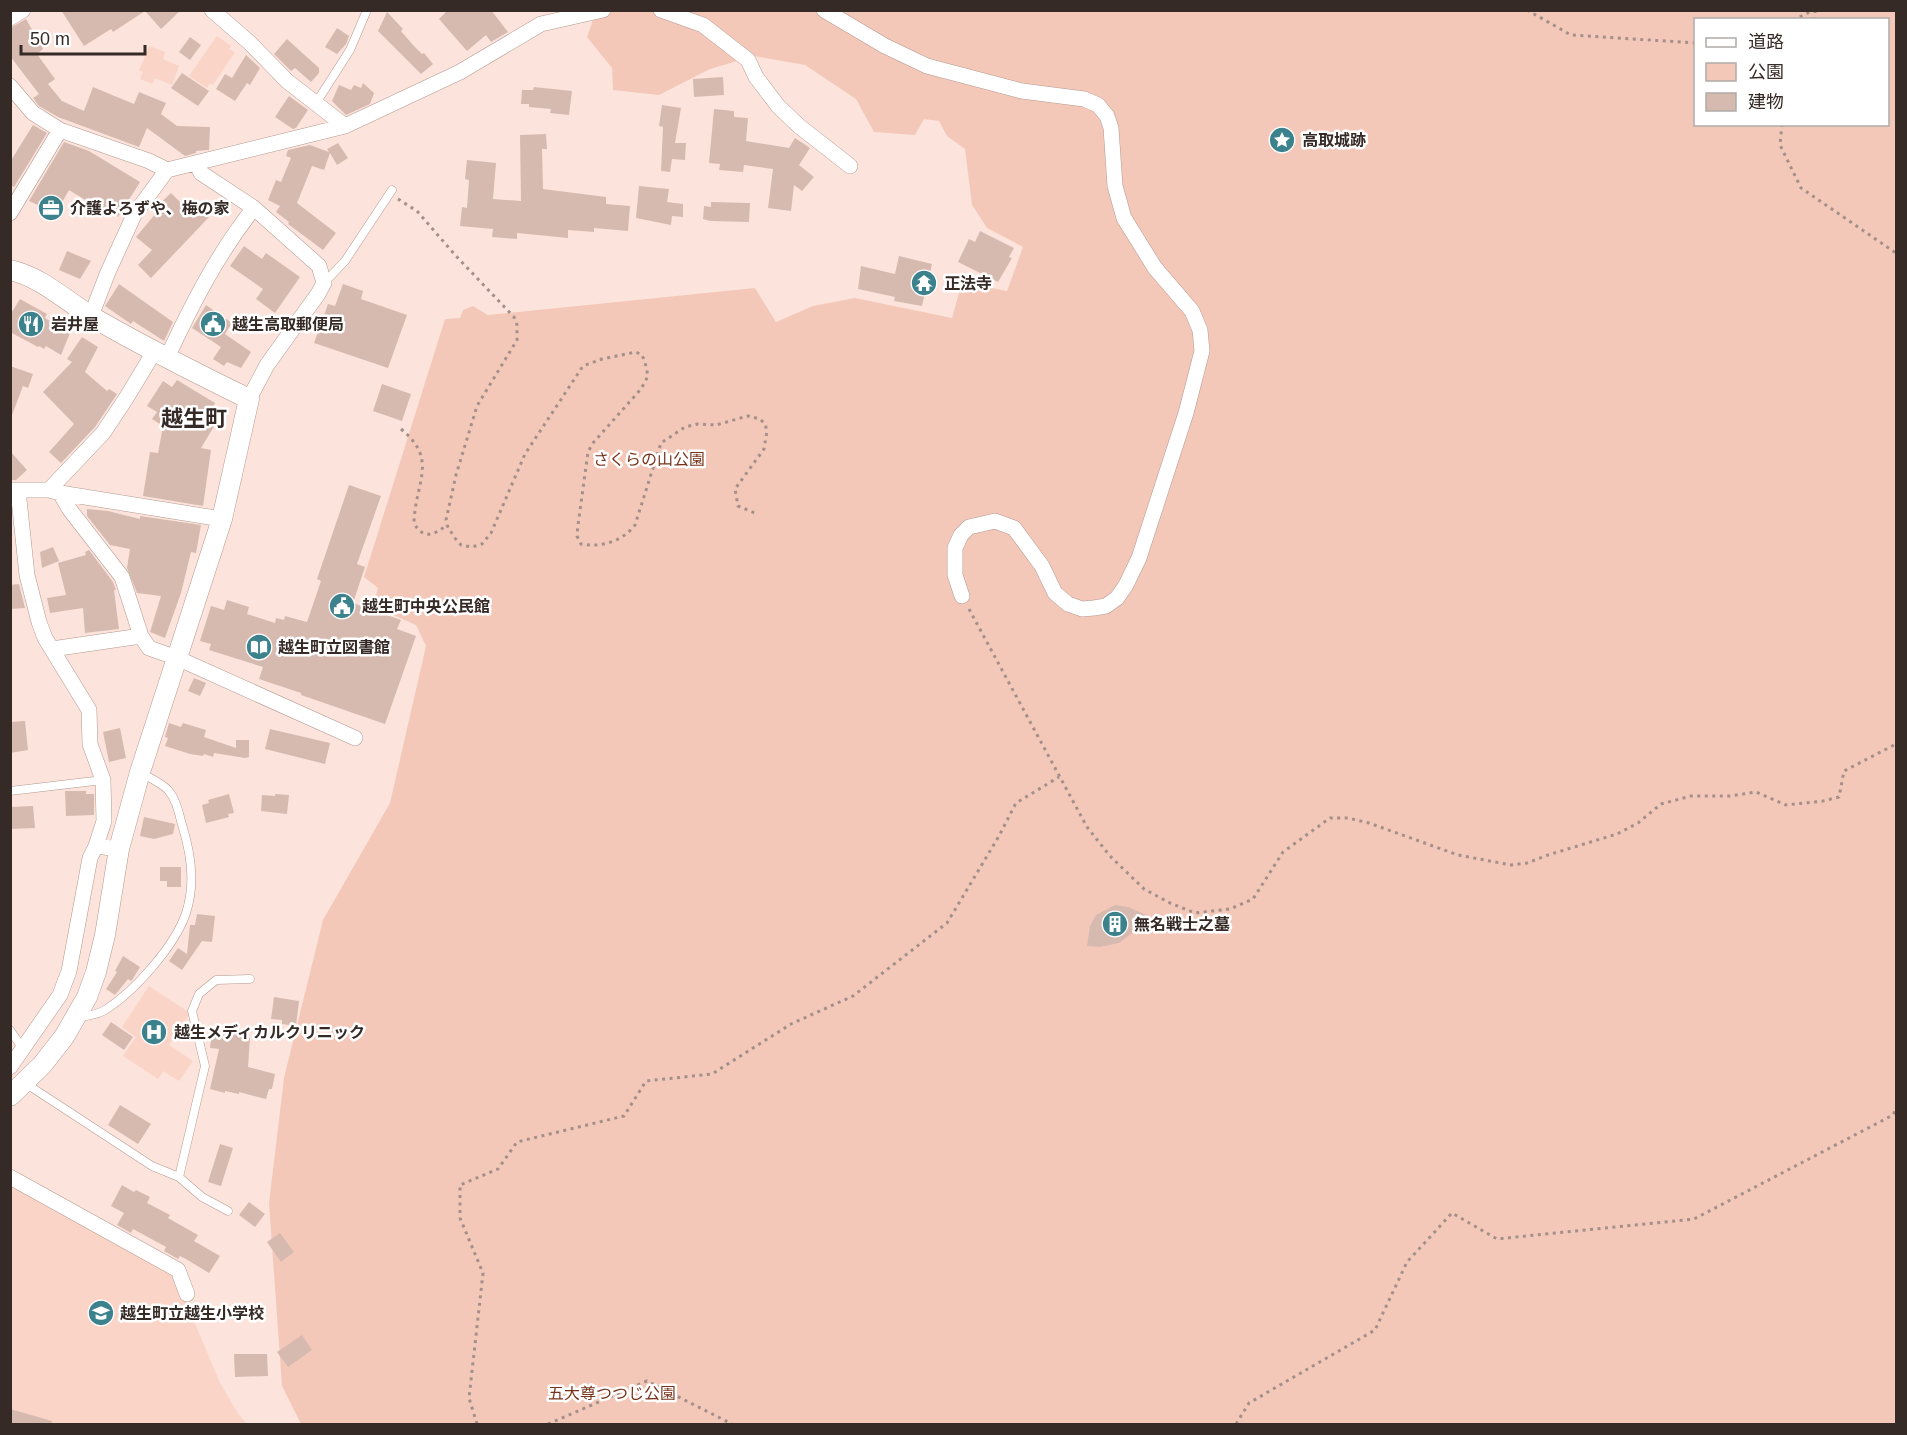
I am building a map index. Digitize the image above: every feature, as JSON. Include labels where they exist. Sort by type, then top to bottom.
[{"type":"street","points":[[10,18],[23,10]]},
{"type":"street","points":[[212,10],[250,43],[287,81],[345,126]]},
{"type":"street","points":[[10,87],[33,113],[60,130],[149,161],[167,170],[345,126],[460,72],[541,24],[603,10]]},
{"type":"street","points":[[662,10],[703,25],[748,60],[756,77],[777,106],[850,166]]},
{"type":"street","points":[[824,10],[885,46],[927,66],[1022,92],[1084,99],[1098,105],[1107,116],[1111,128],[1115,186],[1125,218],[1155,268],[1192,311],[1200,330],[1202,351],[1186,413],[1139,558],[1117,598],[1106,606],[1094,608],[1082,609],[1068,604],[1055,593],[1042,566],[1014,528],[995,521],[969,527],[961,536],[956,549],[955,575],[962,596]]},
{"type":"street","points":[[10,213],[60,130]]},
{"type":"street","points":[[18,1089],[42,1065],[77,1017],[96,972],[105,935],[119,849],[140,772],[222,519],[249,399],[267,365],[324,283],[319,266],[254,208],[201,173],[196,163]]},
{"type":"street","points":[[91,316],[134,215],[167,170]]},
{"type":"street","points":[[54,491],[103,433],[160,355],[236,231],[254,208]]},
{"type":"street","points":[[10,270],[33,278],[91,316],[160,355],[249,399]]},
{"type":"street","points":[[10,1067],[60,995],[69,971],[90,858],[104,821],[103,780],[90,744],[89,710],[52,649],[39,622],[27,575],[14,490],[54,491],[222,519]]},
{"type":"street","points":[[54,491],[122,577],[141,636],[149,648],[177,658],[355,738]]},
{"type":"street","points":[[52,649],[141,636]]},
{"type":"street","points":[[96,846],[119,849]]},
{"type":"street","points":[[10,1177],[178,1270],[188,1294]]},
{"type":"lane","points":[[316,103],[350,51],[367,10]]},
{"type":"lane","points":[[324,283],[345,261],[391,192]]},
{"type":"lane","points":[[77,1017],[104,1011],[125,995],[152,967],[174,938],[186,914],[191,876],[187,841],[174,797],[166,788],[140,772]]},
{"type":"lane","points":[[10,791],[103,780]]},
{"type":"lane","points":[[179,1177],[205,1066],[192,1011],[199,994],[216,980],[250,979]]},
{"type":"lane","points":[[10,1030],[23,1049]]},
{"type":"lane","points":[[18,1089],[152,1166],[179,1177],[202,1197],[228,1211]]},
{"type":"path","points":[[1527,10],[1571,35],[1694,43]]},
{"type":"path","points":[[1797,18],[1815,10]]},
{"type":"path","points":[[1782,126],[1780,145],[1801,188],[1896,253]]},
{"type":"path","points":[[391,192],[417,211],[514,317],[517,325],[517,340],[477,406],[456,475],[446,520],[447,525],[461,544],[472,548],[482,544],[491,533],[525,454],[584,366],[602,359],[636,352],[642,355],[648,376],[641,389],[593,443],[588,452],[577,537],[581,544],[599,546],[628,533],[635,525],[661,443],[685,427],[698,424],[716,425],[748,416],[760,419],[765,424],[767,431],[764,449],[735,489],[738,506],[757,514]]},
{"type":"path","points":[[401,429],[417,443],[423,460],[414,523],[418,530],[434,534],[447,525]]},
{"type":"path","points":[[962,596],[1087,827],[1144,889],[1195,913],[1230,909],[1253,899],[1283,852],[1330,818],[1348,818],[1369,822],[1458,855],[1511,866],[1617,834],[1638,823],[1662,804],[1691,796],[1730,796],[1756,792],[1786,806],[1839,797],[1844,771],[1896,744]]},
{"type":"path","points":[[477,1425],[469,1398],[483,1273],[460,1218],[460,1185],[498,1169],[517,1142],[624,1116],[646,1081],[712,1074],[792,1024],[853,996],[947,923],[1016,803],[1059,777]]},
{"type":"path","points":[[1236,1425],[1249,1403],[1375,1330],[1407,1262],[1452,1213],[1497,1239],[1694,1219],[1893,1115],[1896,1109]]},
{"type":"path","points":[[548,1425],[647,1381],[732,1425]]},
{"type":"shaded area","points":[[217,36],[231,46],[229,49],[235,52],[213,85],[210,83],[207,88],[189,76]]},
{"type":"shaded area","points":[[149,46],[165,52],[163,59],[179,66],[172,85],[155,78],[152,84],[140,79],[143,72],[139,71]]},
{"type":"shaded area","name":"越生メディカルクリニック","points":[[149,986],[190,1013],[169,1045],[193,1061],[179,1081],[163,1071],[158,1079],[123,1056],[136,1037],[122,1027]]},
{"type":"shaded area","name":"越生町立越生小学校","points":[[10,1184],[175,1276],[220,1383],[247,1424],[11,1424]]},
{"type":"green space","points":[[596,11],[1896,11],[1896,1424],[301,1424],[282,1386],[269,1203],[284,1078],[323,920],[390,803],[426,646],[416,625],[373,606],[378,588],[364,577],[445,319],[460,318],[463,310],[473,306],[488,315],[755,288],[776,322],[813,306],[855,298],[952,318],[962,282],[1007,291],[1023,247],[987,228],[972,205],[965,149],[947,136],[939,121],[924,119],[915,135],[874,132],[856,99],[805,65],[754,56],[710,69],[659,95],[613,90],[612,68],[587,37]]},
{"type":"building","points":[[61,10],[181,10],[161,29],[145,11],[113,32],[111,29],[84,46]]},
{"type":"building","points":[[448,10],[491,10],[508,32],[491,42],[486,35],[467,51],[439,19]]},
{"type":"building","points":[[387,12],[403,29],[401,31],[413,45],[433,64],[421,74],[378,31]]},
{"type":"building","points":[[26,19],[43,49],[37,54],[55,79],[48,84],[62,101],[84,111],[93,87],[134,104],[139,92],[166,103],[161,114],[177,126],[210,127],[209,150],[196,151],[196,153],[185,156],[147,128],[139,147],[58,117],[39,106],[33,98],[39,94],[10,56],[10,28]]},
{"type":"building","points":[[337,28],[349,36],[346,44],[337,54],[325,47]]},
{"type":"building","points":[[190,37],[201,45],[190,60],[179,52]]},
{"type":"building","points":[[287,39],[319,68],[319,73],[311,82],[295,68],[291,71],[274,54]]},
{"type":"building","points":[[246,55],[260,68],[250,85],[247,83],[235,101],[216,89],[225,74],[232,78]]},
{"type":"building","points":[[182,73],[209,91],[198,106],[171,88]]},
{"type":"building","points":[[723,77],[724,95],[694,97],[693,79]]},
{"type":"building","points":[[363,83],[374,93],[370,104],[346,115],[332,101],[339,85],[351,90],[354,85],[361,88]]},
{"type":"building","points":[[534,87],[572,91],[569,115],[550,113],[551,109],[521,104],[522,90],[533,90]]},
{"type":"building","points":[[289,96],[308,110],[293,129],[275,117]]},
{"type":"building","points":[[662,105],[681,108],[675,143],[686,143],[685,160],[672,159],[670,172],[661,171],[663,127],[659,126]]},
{"type":"building","points":[[714,109],[734,111],[734,117],[748,118],[746,141],[789,148],[795,138],[810,148],[799,165],[814,177],[802,191],[794,185],[791,211],[768,208],[773,169],[744,165],[743,172],[719,170],[720,164],[709,163]]},
{"type":"building","points":[[33,125],[47,133],[14,187],[10,185],[10,162]]},
{"type":"building","points":[[546,134],[547,149],[542,149],[543,189],[606,197],[606,204],[630,206],[628,231],[594,228],[594,232],[568,230],[568,238],[517,233],[517,239],[492,237],[493,229],[460,226],[462,207],[467,208],[469,180],[465,179],[467,160],[496,163],[493,199],[521,201],[520,135]]},
{"type":"building","points":[[64,142],[89,151],[140,182],[118,217],[69,190],[56,213],[29,201]]},
{"type":"building","points":[[338,143],[348,158],[337,165],[330,153],[324,170],[312,166],[297,203],[336,233],[323,250],[288,224],[289,222],[276,212],[280,206],[268,200],[276,180],[281,182],[291,158],[286,156],[288,150],[310,145],[329,152],[327,149]]},
{"type":"building","points":[[639,186],[669,189],[667,202],[683,204],[683,217],[672,216],[671,225],[636,218]]},
{"type":"building","points":[[171,193],[189,211],[198,201],[212,214],[151,278],[138,265],[152,250],[136,237],[157,212],[154,209]]},
{"type":"building","points":[[711,202],[750,203],[749,222],[703,219],[704,206],[711,207]]},
{"type":"building","points":[[980,231],[1014,248],[1009,257],[1012,258],[998,282],[958,262],[969,239],[975,242]]},
{"type":"building","points":[[244,246],[262,259],[266,253],[300,277],[275,313],[256,299],[263,289],[230,266]]},
{"type":"building","points":[[67,251],[91,261],[80,279],[59,270]]},
{"type":"building","name":"正法寺","points":[[899,256],[932,264],[922,306],[894,301],[895,297],[858,289],[861,266],[895,274]]},
{"type":"building","points":[[119,284],[173,322],[164,341],[133,321],[131,324],[105,306]]},
{"type":"building","points":[[343,284],[363,291],[361,299],[407,315],[388,368],[314,343],[328,304],[335,306]]},
{"type":"building","name":"岩井屋","points":[[20,299],[47,314],[45,318],[70,333],[61,355],[46,346],[44,349],[38,347],[10,332],[10,315]]},
{"type":"building","points":[[206,305],[232,323],[225,334],[251,352],[241,368],[227,362],[224,366],[213,359],[221,347],[192,328]]},
{"type":"building","points":[[82,337],[98,347],[85,372],[107,391],[109,389],[117,394],[95,427],[61,463],[49,452],[74,424],[43,392],[72,362],[67,359]]},
{"type":"building","points":[[10,366],[33,374],[28,388],[23,386],[12,415]]},
{"type":"building","points":[[177,380],[215,403],[210,412],[219,418],[201,448],[211,450],[203,506],[143,496],[150,452],[158,453],[163,426],[152,419],[157,412],[147,406],[163,381],[172,387]]},
{"type":"building","points":[[382,384],[411,394],[402,421],[373,411]]},
{"type":"building","points":[[10,451],[27,470],[16,480],[10,480]]},
{"type":"building","name":"越生町中央公民館","points":[[349,485],[381,496],[357,564],[365,567],[353,603],[401,620],[397,629],[416,636],[385,724],[259,679],[263,667],[209,650],[211,644],[200,641],[211,606],[224,610],[227,600],[249,607],[247,614],[275,623],[276,618],[284,620],[285,616],[307,622],[321,581],[317,579]]},
{"type":"building","points":[[87,509],[108,511],[140,519],[140,516],[201,525],[196,553],[191,552],[181,593],[165,638],[150,632],[161,596],[137,593],[127,568],[130,549],[110,545],[87,516]]},
{"type":"building","points":[[53,547],[59,561],[42,568],[40,552]]},
{"type":"building","points":[[89,550],[113,582],[116,590],[114,590],[119,629],[85,633],[83,608],[50,613],[47,598],[66,595],[58,563],[86,555],[85,552]]},
{"type":"building","points":[[19,584],[25,608],[10,609],[10,585]]},
{"type":"building","points":[[194,678],[206,683],[200,696],[188,691]]},
{"type":"building","points":[[25,721],[28,750],[10,753],[10,722]]},
{"type":"building","points":[[169,723],[181,727],[183,723],[206,730],[204,737],[236,748],[236,740],[249,740],[249,757],[214,753],[213,757],[204,754],[203,756],[165,746]]},
{"type":"building","points":[[120,728],[126,758],[109,762],[103,732]]},
{"type":"building","points":[[270,729],[330,743],[325,764],[265,749]]},
{"type":"building","points":[[65,791],[86,791],[86,794],[94,794],[94,815],[66,816]]},
{"type":"building","points":[[229,794],[234,813],[228,814],[229,817],[206,823],[202,805],[209,803],[208,800]]},
{"type":"building","points":[[275,794],[289,795],[287,814],[261,811],[262,795],[275,796]]},
{"type":"building","points":[[33,806],[35,828],[10,829],[10,807]]},
{"type":"building","points":[[144,817],[175,824],[173,834],[154,839],[140,836]]},
{"type":"building","points":[[160,867],[181,867],[181,887],[167,887],[167,881],[160,881]]},
{"type":"building","name":"無名戦士之墓","points":[[1115,905],[1128,907],[1146,915],[1136,930],[1119,943],[1100,947],[1087,946],[1090,926],[1096,915]]},
{"type":"building","points":[[197,914],[215,916],[212,942],[202,941],[182,970],[169,961],[178,948],[187,954],[190,925],[195,925]]},
{"type":"building","points":[[123,956],[140,967],[132,980],[128,979],[115,995],[106,989],[117,972],[115,971]]},
{"type":"building","points":[[274,997],[299,1001],[296,1026],[282,1024],[282,1020],[271,1019]]},
{"type":"building","points":[[111,1022],[133,1037],[124,1050],[102,1035]]},
{"type":"building","points":[[212,1031],[244,1033],[244,1037],[250,1038],[248,1067],[275,1074],[272,1089],[269,1089],[266,1099],[239,1092],[239,1094],[225,1091],[225,1093],[210,1089],[219,1049],[210,1048]]},
{"type":"building","points":[[120,1105],[151,1124],[138,1144],[108,1125]]},
{"type":"building","points":[[220,1144],[233,1148],[221,1186],[208,1182]]},
{"type":"building","points":[[122,1185],[150,1197],[147,1203],[170,1215],[168,1218],[198,1235],[194,1241],[220,1256],[209,1273],[180,1256],[178,1259],[164,1251],[166,1247],[133,1229],[131,1233],[117,1225],[124,1213],[111,1206]]},
{"type":"building","points":[[249,1202],[265,1214],[255,1227],[239,1215]]},
{"type":"building","points":[[280,1233],[294,1252],[281,1262],[267,1242]]},
{"type":"building","points":[[302,1335],[312,1350],[288,1367],[277,1352]]},
{"type":"building","points":[[234,1354],[267,1354],[268,1376],[235,1377]]},
{"type":"building","points":[[10,1409],[52,1421],[51,1425],[10,1425]]},
{"type":"place","name":"高取城跡","points":[[1282,140]]},
{"type":"place","name":"介護よろずや、梅の家","points":[[51,208]]},
{"type":"place","name":"正法寺","points":[[924,283]]},
{"type":"place","name":"岩井屋","points":[[31,324]]},
{"type":"place","name":"越生高取郵便局","points":[[213,324]]},
{"type":"place","name":"越生町中央公民館","points":[[342,606]]},
{"type":"place","name":"越生町立図書館","points":[[259,647]]},
{"type":"place","name":"無名戦士之墓","points":[[1115,924]]},
{"type":"place","name":"越生メディカルクリニック","points":[[154,1032]]},
{"type":"place","name":"越生町立越生小学校","points":[[101,1313]]},
{"type":"district","name":"越生町","points":[[194,418]]},
{"type":"park label","name":"さくらの山公園","points":[[649,459]]},
{"type":"park label","name":"五大尊つつじ公園","points":[[612,1393]]}]
